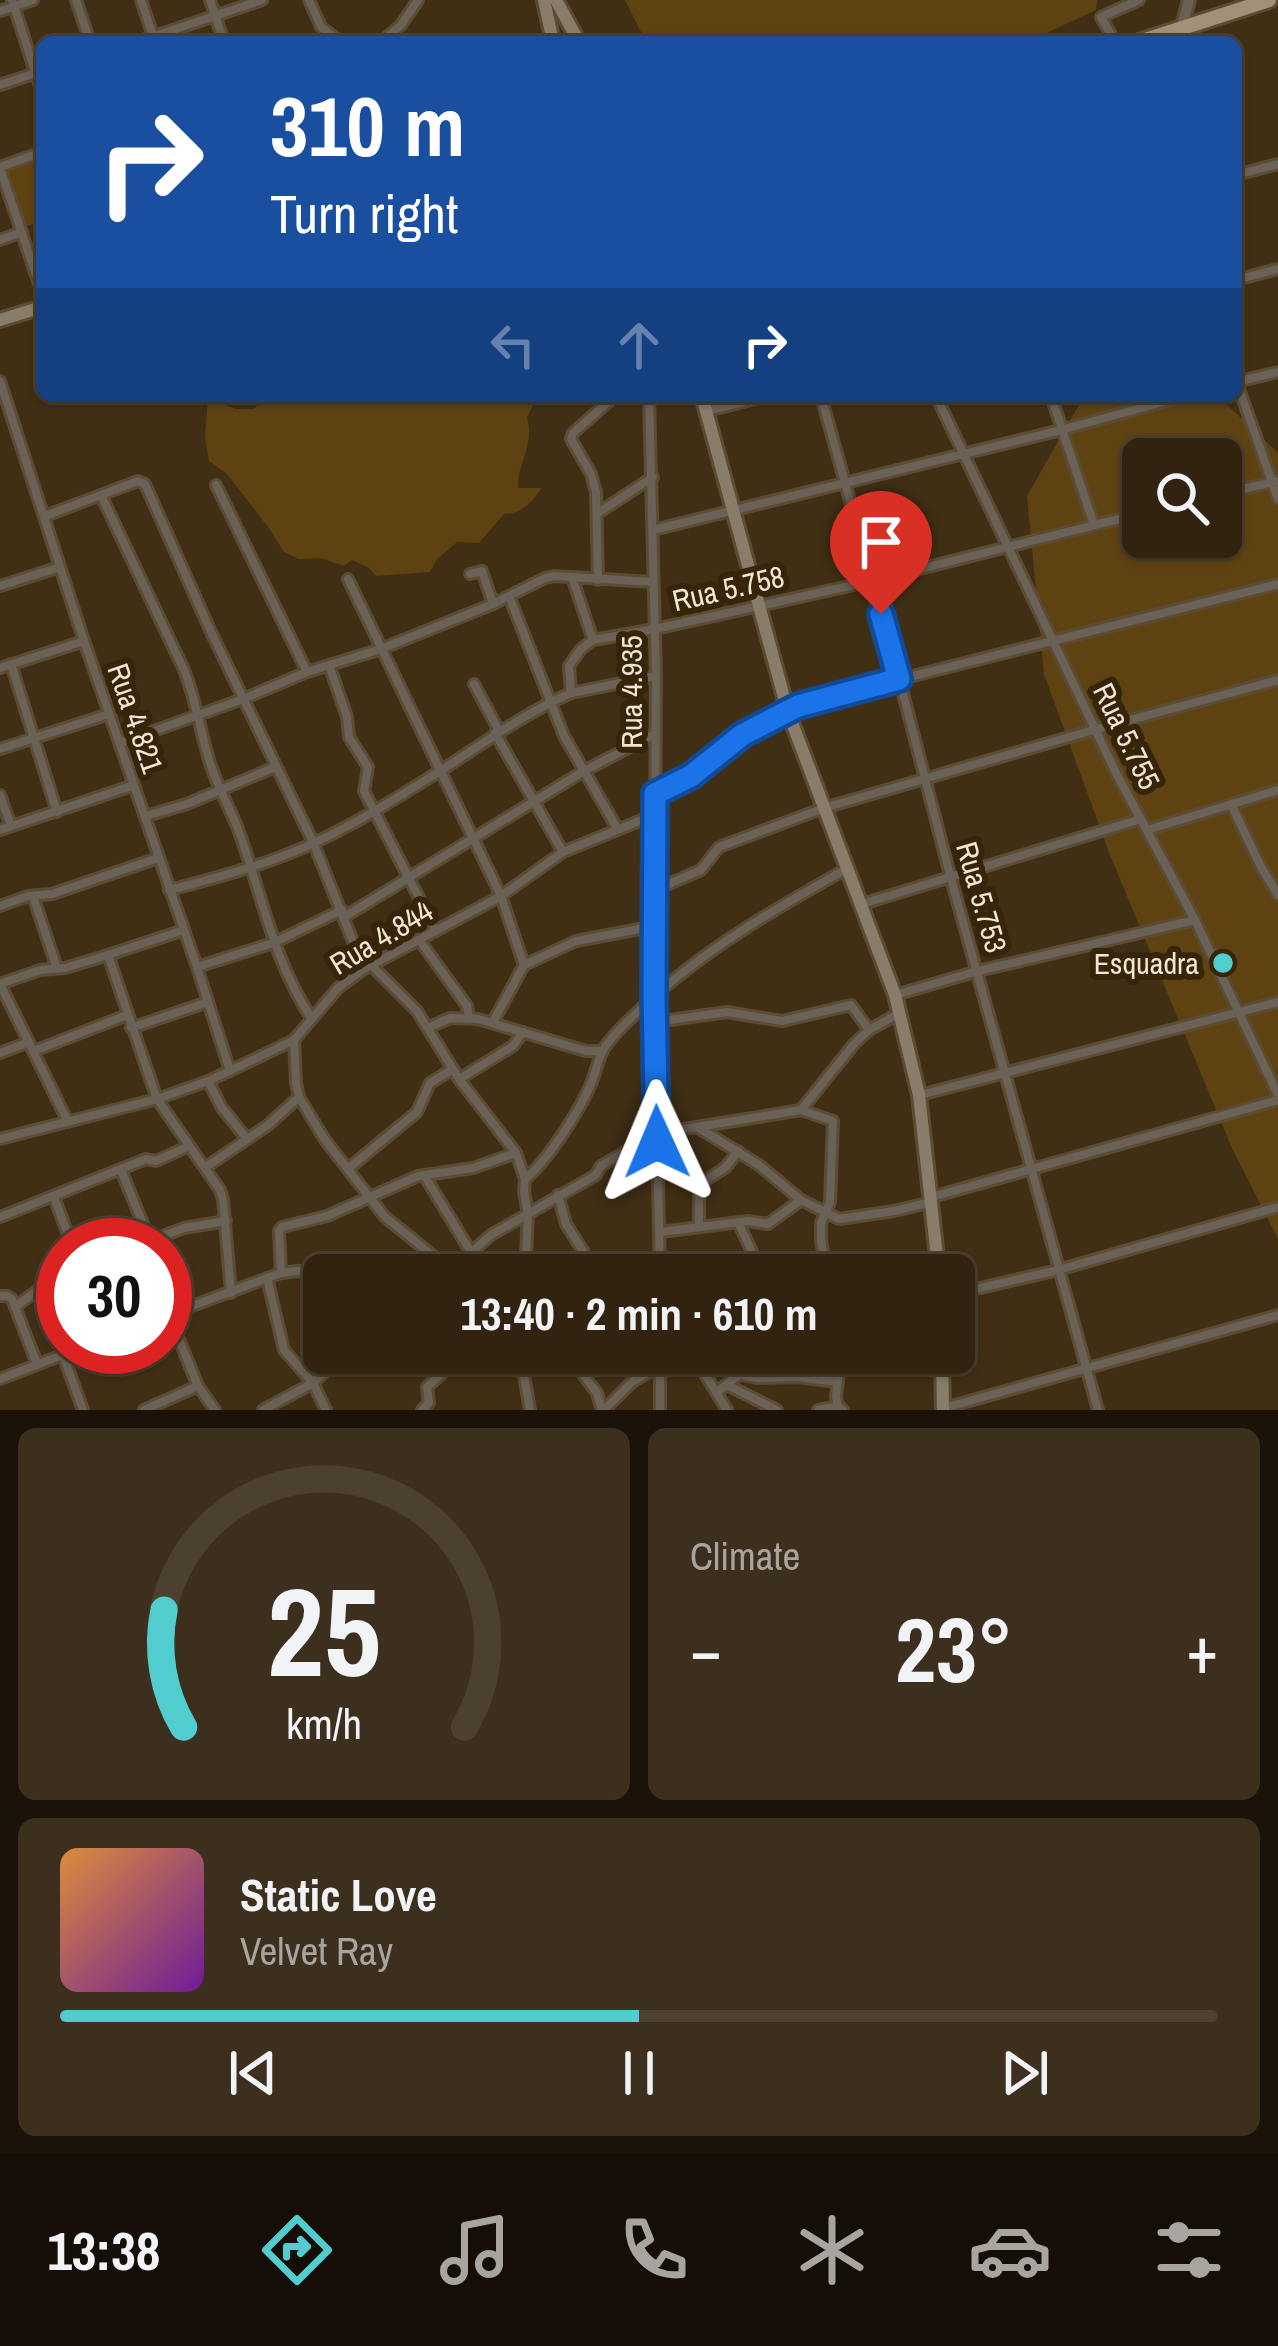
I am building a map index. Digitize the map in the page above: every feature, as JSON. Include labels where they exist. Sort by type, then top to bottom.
[{"type":"main road","points":[[544,0],[552,36]]},
{"type":"main road","points":[[556,0],[576,36]]},
{"type":"main road","points":[[1162,36],[1274,0]]},
{"type":"main road","points":[[1162,36],[1274,0]]},
{"type":"main road","points":[[0,320],[36,309]]},
{"type":"main road","points":[[704,402],[788,712],[895,995],[919,1095],[937,1254]]},
{"type":"main road","points":[[942,1374],[943,1409]]},
{"type":"street","points":[[0,11],[33,0]]},
{"type":"street","points":[[76,0],[87,36]]},
{"type":"street","points":[[141,0],[153,36]]},
{"type":"street","points":[[210,0],[222,36]]},
{"type":"street","points":[[162,36],[262,0]]},
{"type":"street","points":[[309,0],[321,27],[333,36]]},
{"type":"street","points":[[388,36],[418,0]]},
{"type":"street","points":[[1112,36],[1101,17],[1139,0]]},
{"type":"street","points":[[1181,30],[1189,0]]},
{"type":"street","points":[[13,3],[36,64]]},
{"type":"street","points":[[0,85],[36,73]]},
{"type":"street","points":[[36,154],[0,168],[36,275]]},
{"type":"street","points":[[1242,173],[1278,164]]},
{"type":"street","points":[[0,240],[22,232]]},
{"type":"street","points":[[1242,278],[1278,269]]},
{"type":"street","points":[[1242,380],[1278,372]]},
{"type":"street","name":"Rua 4.821","points":[[0,381],[230,1070]]},
{"type":"street","points":[[1242,396],[1278,499]]},
{"type":"street","points":[[598,580],[598,513],[591,474],[571,439],[608,402]]},
{"type":"street","name":"Rua 4.935","points":[[650,402],[660,1254]]},
{"type":"street","points":[[707,411],[743,402]]},
{"type":"street","name":"Rua 5.753","points":[[823,402],[1098,1410]]},
{"type":"street","name":"Rua 5.755","points":[[939,402],[1278,1098]]},
{"type":"street","points":[[1053,402],[1094,525]]},
{"type":"street","points":[[653,530],[1163,402]]},
{"type":"street","points":[[598,513],[653,477]]},
{"type":"street","points":[[1242,489],[1275,481]]},
{"type":"street","points":[[45,515],[143,482],[368,968],[417,1011],[459,1079],[516,1153],[525,1179],[526,1254]]},
{"type":"street","points":[[216,484],[308,672]]},
{"type":"street","points":[[101,495],[188,680],[208,759],[250,867],[273,943],[312,1019]]},
{"type":"street","name":"Rua 5.758","points":[[593,640],[872,581],[1122,518]]},
{"type":"street","points":[[0,586],[60,567]]},
{"type":"street","points":[[470,574],[482,571],[494,604]]},
{"type":"street","points":[[571,692],[569,666],[593,640],[572,577]]},
{"type":"street","points":[[119,743],[381,649],[545,578],[653,582]]},
{"type":"street","points":[[348,579],[501,896],[524,965]]},
{"type":"street","points":[[655,794],[691,776],[742,735],[810,702],[1278,584]]},
{"type":"street","points":[[509,596],[573,755],[618,828]]},
{"type":"street","points":[[0,668],[84,641]]},
{"type":"street","points":[[11,664],[57,812]]},
{"type":"street","points":[[329,665],[349,737],[368,767],[364,791],[436,931]]},
{"type":"street","points":[[170,890],[250,867],[313,842],[571,692],[656,676]]},
{"type":"street","points":[[655,890],[701,870],[719,847],[824,808],[1278,680]]},
{"type":"street","points":[[474,684],[532,802],[563,852]]},
{"type":"street","points":[[0,749],[109,714]]},
{"type":"street","points":[[197,968],[343,914],[584,771],[656,734]]},
{"type":"street","points":[[146,816],[275,766]]},
{"type":"street","points":[[0,830],[134,785]]},
{"type":"street","points":[[1147,830],[1278,790]]},
{"type":"street","points":[[0,795],[11,826]]},
{"type":"street","points":[[1231,804],[1278,896]]},
{"type":"street","name":"Rua 4.844","points":[[0,1139],[157,1099],[208,1081],[294,1040],[338,988],[368,968],[501,896],[563,852],[654,815]]},
{"type":"street","points":[[862,904],[1141,819]]},
{"type":"street","points":[[0,906],[159,858]]},
{"type":"street","points":[[525,1179],[580,1106],[602,1051],[617,1031],[730,939],[848,868]]},
{"type":"street","points":[[33,896],[57,969]]},
{"type":"street","points":[[895,995],[1195,920]]},
{"type":"street","points":[[494,1022],[524,965],[576,941],[656,926]]},
{"type":"street","points":[[68,1122],[0,984],[184,930]]},
{"type":"street","points":[[420,941],[466,1006],[469,1018]]},
{"type":"street","points":[[108,956],[157,1099],[224,1198],[231,1293]]},
{"type":"street","points":[[131,1028],[208,1002]]},
{"type":"street","points":[[919,1095],[1278,1002]]},
{"type":"street","points":[[655,1022],[727,1012],[793,1020],[844,1005],[854,1007],[869,1030]]},
{"type":"street","points":[[801,1109],[869,1030],[899,1013]]},
{"type":"street","points":[[0,1053],[127,1016]]},
{"type":"street","points":[[429,1027],[450,1018],[469,1018],[586,1051],[602,1051]]},
{"type":"street","points":[[459,1079],[513,1046],[523,1032]]},
{"type":"street","points":[[294,1040],[299,1097],[325,1140],[370,1197],[426,1254]]},
{"type":"street","points":[[349,1168],[417,1112],[430,1084],[453,1069]]},
{"type":"street","points":[[208,1081],[247,1140]]},
{"type":"street","points":[[206,1167],[299,1097]]},
{"type":"street","points":[[698,1127],[801,1200],[839,1219],[932,1199],[1278,1098]]},
{"type":"street","points":[[469,1254],[491,1235],[657,1133],[801,1109],[834,1123],[831,1190],[821,1222],[824,1254]]},
{"type":"street","points":[[0,1217],[189,1145]]},
{"type":"street","points":[[699,1225],[700,1183],[726,1167],[738,1151]]},
{"type":"street","points":[[281,1273],[280,1228],[326,1216],[424,1175],[473,1168],[516,1153]]},
{"type":"street","points":[[121,1170],[141,1218]]},
{"type":"street","points":[[424,1175],[476,1254]]},
{"type":"street","points":[[558,1195],[566,1224],[584,1254]]},
{"type":"street","points":[[54,1197],[62,1218]]},
{"type":"street","points":[[661,1232],[738,1222],[768,1224],[801,1200]]},
{"type":"street","points":[[975,1289],[1278,1207]]},
{"type":"street","points":[[192,1226],[226,1221]]},
{"type":"street","points":[[738,1222],[753,1254]]},
{"type":"street","points":[[192,1306],[267,1277],[303,1273]]},
{"type":"street","points":[[267,1277],[284,1350],[314,1383],[326,1410]]},
{"type":"street","points":[[14,1307],[36,1290]]},
{"type":"street","points":[[3,1296],[14,1307],[36,1362]]},
{"type":"street","points":[[943,1409],[1278,1315]]},
{"type":"street","points":[[0,1379],[36,1364]]},
{"type":"street","points":[[192,1372],[214,1410]]},
{"type":"street","points":[[70,1374],[83,1410]]},
{"type":"street","points":[[268,1409],[324,1374]]},
{"type":"street","points":[[422,1410],[429,1403],[428,1387],[442,1374]]},
{"type":"street","points":[[523,1374],[528,1410]]},
{"type":"street","points":[[583,1374],[603,1410],[646,1374]]},
{"type":"street","points":[[660,1374],[660,1410]]},
{"type":"street","points":[[705,1374],[728,1410]]},
{"type":"street","points":[[717,1392],[740,1374],[838,1382]]},
{"type":"street","points":[[818,1410],[840,1408],[839,1374]]},
{"type":"street","points":[[727,1385],[777,1410]]},
{"type":"street","points":[[144,1410],[198,1386]]},
{"type":"shaded area","points":[[625,0],[1097,0],[1096,10],[1040,36],[643,36]]},
{"type":"shaded area","points":[[36,158],[36,223],[24,227],[5,168]]},
{"type":"shaded area","points":[[208,402],[254,409],[260,402],[535,402],[527,417],[529,437],[518,488],[542,488],[526,506],[504,514],[479,543],[457,542],[430,572],[376,576],[352,560],[344,566],[321,558],[299,559],[284,552],[227,474],[209,461]]},
{"type":"shaded area","points":[[1081,402],[1226,404],[1278,453],[1278,1239],[1232,1148],[1110,855],[1044,674],[1027,496]]},
{"type":"place","name":"Esquadra","points":[[1223,963]]},
{"type":"route","points":[[657,1142],[655,794],[691,776],[742,735],[798,706],[899,679],[881,614]]}]
